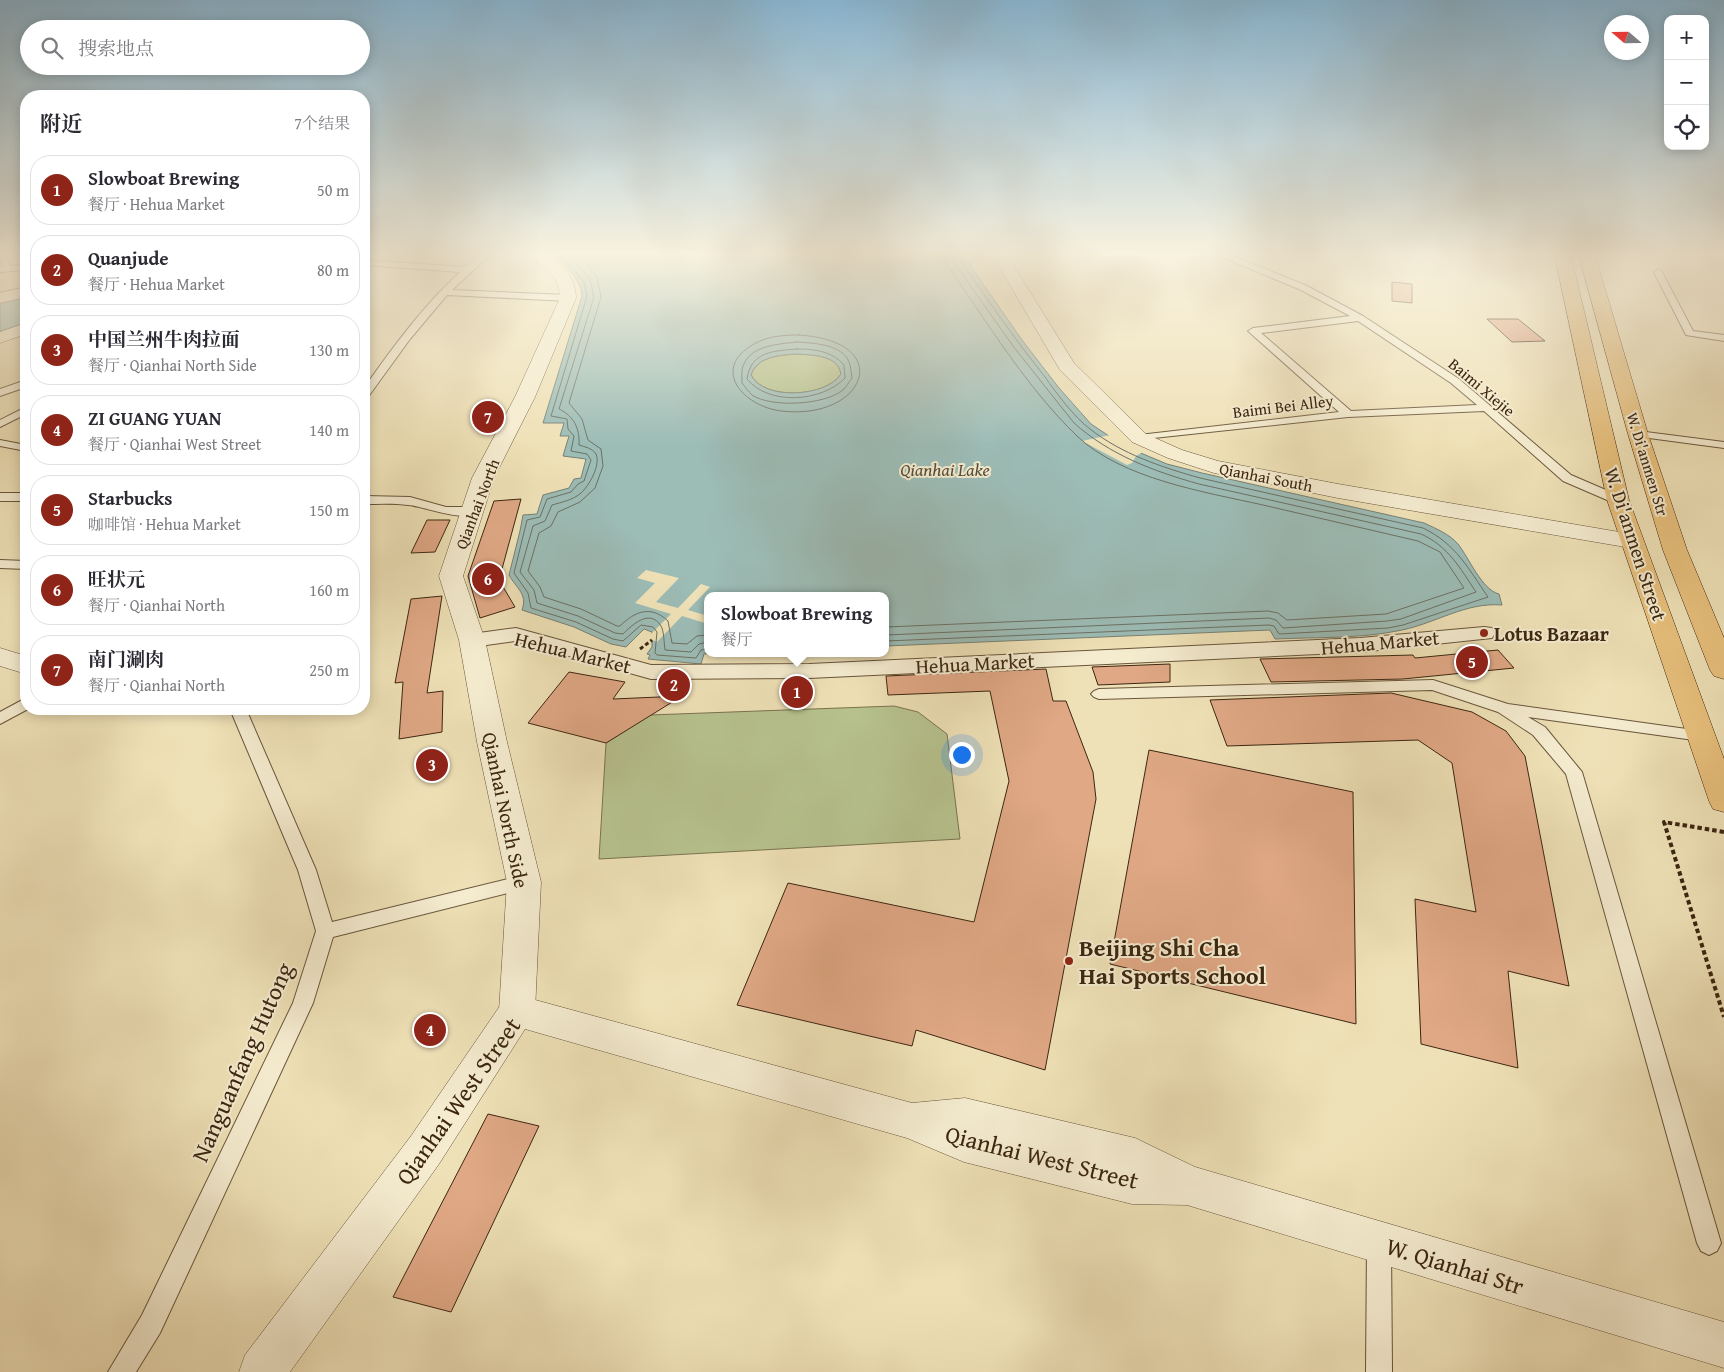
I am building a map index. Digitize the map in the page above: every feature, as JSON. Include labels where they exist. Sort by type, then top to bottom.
[{"type":"main road","name":"W. Di'anmen Street","points":[[1576,316],[1618,500],[1724,801]]},
{"type":"main road","name":"W. Di'anmen Str","points":[[1604,316],[1638,434],[1675,550],[1724,670]]},
{"type":"street","name":"Qianhai North","points":[[472,640],[451,576],[483,478],[525,397],[560,316]]},
{"type":"street","name":"Qianhai South","points":[[1037,316],[1067,366],[1139,438],[1175,454],[1214,467],[1338,491],[1631,541]]},
{"type":"street","points":[[0,338],[20,330]]},
{"type":"street","name":"Hehua Market","points":[[472,640],[516,634],[651,672],[799,672],[1360,645],[1484,632]]},
{"type":"street","name":"Qianhai North Side","points":[[472,640],[492,742],[524,882],[517,1011]]},
{"type":"street","points":[[0,656],[20,664]]},
{"type":"street","name":"Qianhai West Street","points":[[262,1372],[425,1150],[517,1011],[911,1120],[964,1143],[1132,1184],[1186,1185]]},
{"type":"street","name":"W. Qianhai Str","points":[[1186,1185],[1724,1345]]},
{"type":"lane","points":[[370,386],[404,338],[423,316]]},
{"type":"lane","name":"Baimi Xiejie","points":[[1356,316],[1455,381],[1566,478],[1618,500]]},
{"type":"lane","points":[[1680,316],[1688,333],[1724,338]]},
{"type":"lane","name":"Baimi Bei Alley","points":[[1348,414],[1253,331],[1360,318]]},
{"type":"lane","points":[[0,393],[20,385]]},
{"type":"lane","points":[[13,388],[20,390]]},
{"type":"lane","points":[[1348,414],[1486,408]]},
{"type":"lane","points":[[0,424],[20,413]]},
{"type":"lane","name":"Baimi Bei Alley","points":[[1139,438],[1348,414]]},
{"type":"lane","points":[[1638,434],[1724,445]]},
{"type":"lane","points":[[0,443],[20,447]]},
{"type":"lane","points":[[0,497],[20,497]]},
{"type":"lane","points":[[370,500],[410,501],[445,511],[471,511]]},
{"type":"lane","points":[[0,564],[20,564]]},
{"type":"lane","points":[[1099,694],[1433,685],[1503,708],[1701,736]]},
{"type":"lane","points":[[0,719],[20,707]]},
{"type":"lane","points":[[1503,708],[1539,731],[1574,772],[1709,1243]]},
{"type":"lane","points":[[241,715],[307,870],[325,931],[524,882]]},
{"type":"lane","name":"Nanguanfang Hutong","points":[[121,1372],[151,1324],[302,1003],[325,931]]},
{"type":"lane","points":[[1379,1243],[1379,1372]]},
{"type":"path","points":[[1724,832],[1664,822],[1724,1017]]},
{"type":"green space","points":[[797,354],[824,357],[835,363],[841,374],[834,382],[823,388],[796,393],[769,389],[758,383],[751,375],[758,364],[764,360],[777,356]]},
{"type":"green space","points":[[894,706],[918,712],[947,734],[960,839],[599,859],[606,743],[650,715]]},
{"type":"water","points":[[0,316],[20,316],[20,327],[0,334]]},
{"type":"water","name":"Qianhai Lake","points":[[576,316],[1005,316],[1059,388],[1091,424],[1124,446],[1167,464],[1202,473],[1424,523],[1447,535],[1458,544],[1481,580],[1499,594],[1502,605],[1489,605],[1464,610],[1402,630],[1355,636],[1275,639],[1270,630],[889,646],[889,592],[704,592],[704,654],[701,664],[648,659],[650,655],[647,654],[652,647],[652,632],[644,629],[626,647],[611,644],[574,627],[522,610],[522,595],[509,575],[523,515],[537,514],[543,495],[569,488],[574,479],[581,478],[586,459],[563,456],[569,436],[560,436],[564,423],[543,423]],"holes":[[[797,354],[824,357],[835,363],[841,374],[834,382],[823,388],[795,393],[781,392],[768,389],[758,383],[751,375],[758,364],[770,358]]]},
{"type":"pier","points":[[1110,435],[1143,452],[1136,456],[1132,463],[1127,465],[1082,441]]},
{"type":"pier","points":[[646,570],[679,578],[656,602],[678,608],[701,584],[710,587],[688,610],[704,615],[704,623],[682,616],[657,642],[650,639],[650,635],[671,614],[635,603],[655,583],[637,578]]},
{"type":"building","points":[[1487,319],[1518,319],[1545,341],[1512,342]]},
{"type":"building","points":[[521,499],[499,580],[515,607],[480,618],[468,576],[494,501]]},
{"type":"building","points":[[427,520],[450,520],[435,552],[411,553]]},
{"type":"building","points":[[442,596],[427,693],[443,691],[442,732],[399,739],[403,682],[395,683],[411,599]]},
{"type":"building","points":[[1498,650],[1514,668],[1403,679],[1271,682],[1260,659],[1413,655],[1415,658]]},
{"type":"building","points":[[1170,664],[1170,682],[1098,685],[1092,667]]},
{"type":"building","points":[[1046,669],[1053,701],[1066,701],[1093,772],[1096,799],[1045,1070],[916,1030],[912,1046],[737,1005],[788,883],[974,922],[1009,781],[990,691],[888,695],[886,676]]},
{"type":"building","points":[[569,672],[625,682],[613,699],[682,696],[606,743],[528,723]]},
{"type":"building","points":[[1391,693],[1472,712],[1506,731],[1525,756],[1569,986],[1508,971],[1518,1068],[1421,1044],[1415,899],[1476,912],[1452,763],[1418,740],[1227,746],[1210,700]]},
{"type":"building","points":[[1149,750],[1353,792],[1356,1024],[1110,964]]},
{"type":"building","points":[[488,1114],[539,1126],[451,1312],[393,1297]]},
{"type":"place","name":"南门涮肉","points":[[488,417]]},
{"type":"place","name":"旺状元","points":[[488,579]]},
{"type":"place","name":"Lotus Bazaar","points":[[1484,633]]},
{"type":"place","name":"Starbucks","points":[[1472,662]]},
{"type":"place","name":"Quanjude","points":[[674,685]]},
{"type":"place","name":"Slowboat Brewing","points":[[797,692]]},
{"type":"place","name":"中国兰州牛肉拉面","points":[[432,765]]},
{"type":"place","name":"Beijing Shi Cha Hai Sports School","points":[[1069,961]]},
{"type":"place","name":"ZI GUANG YUAN","points":[[430,1030]]}]
